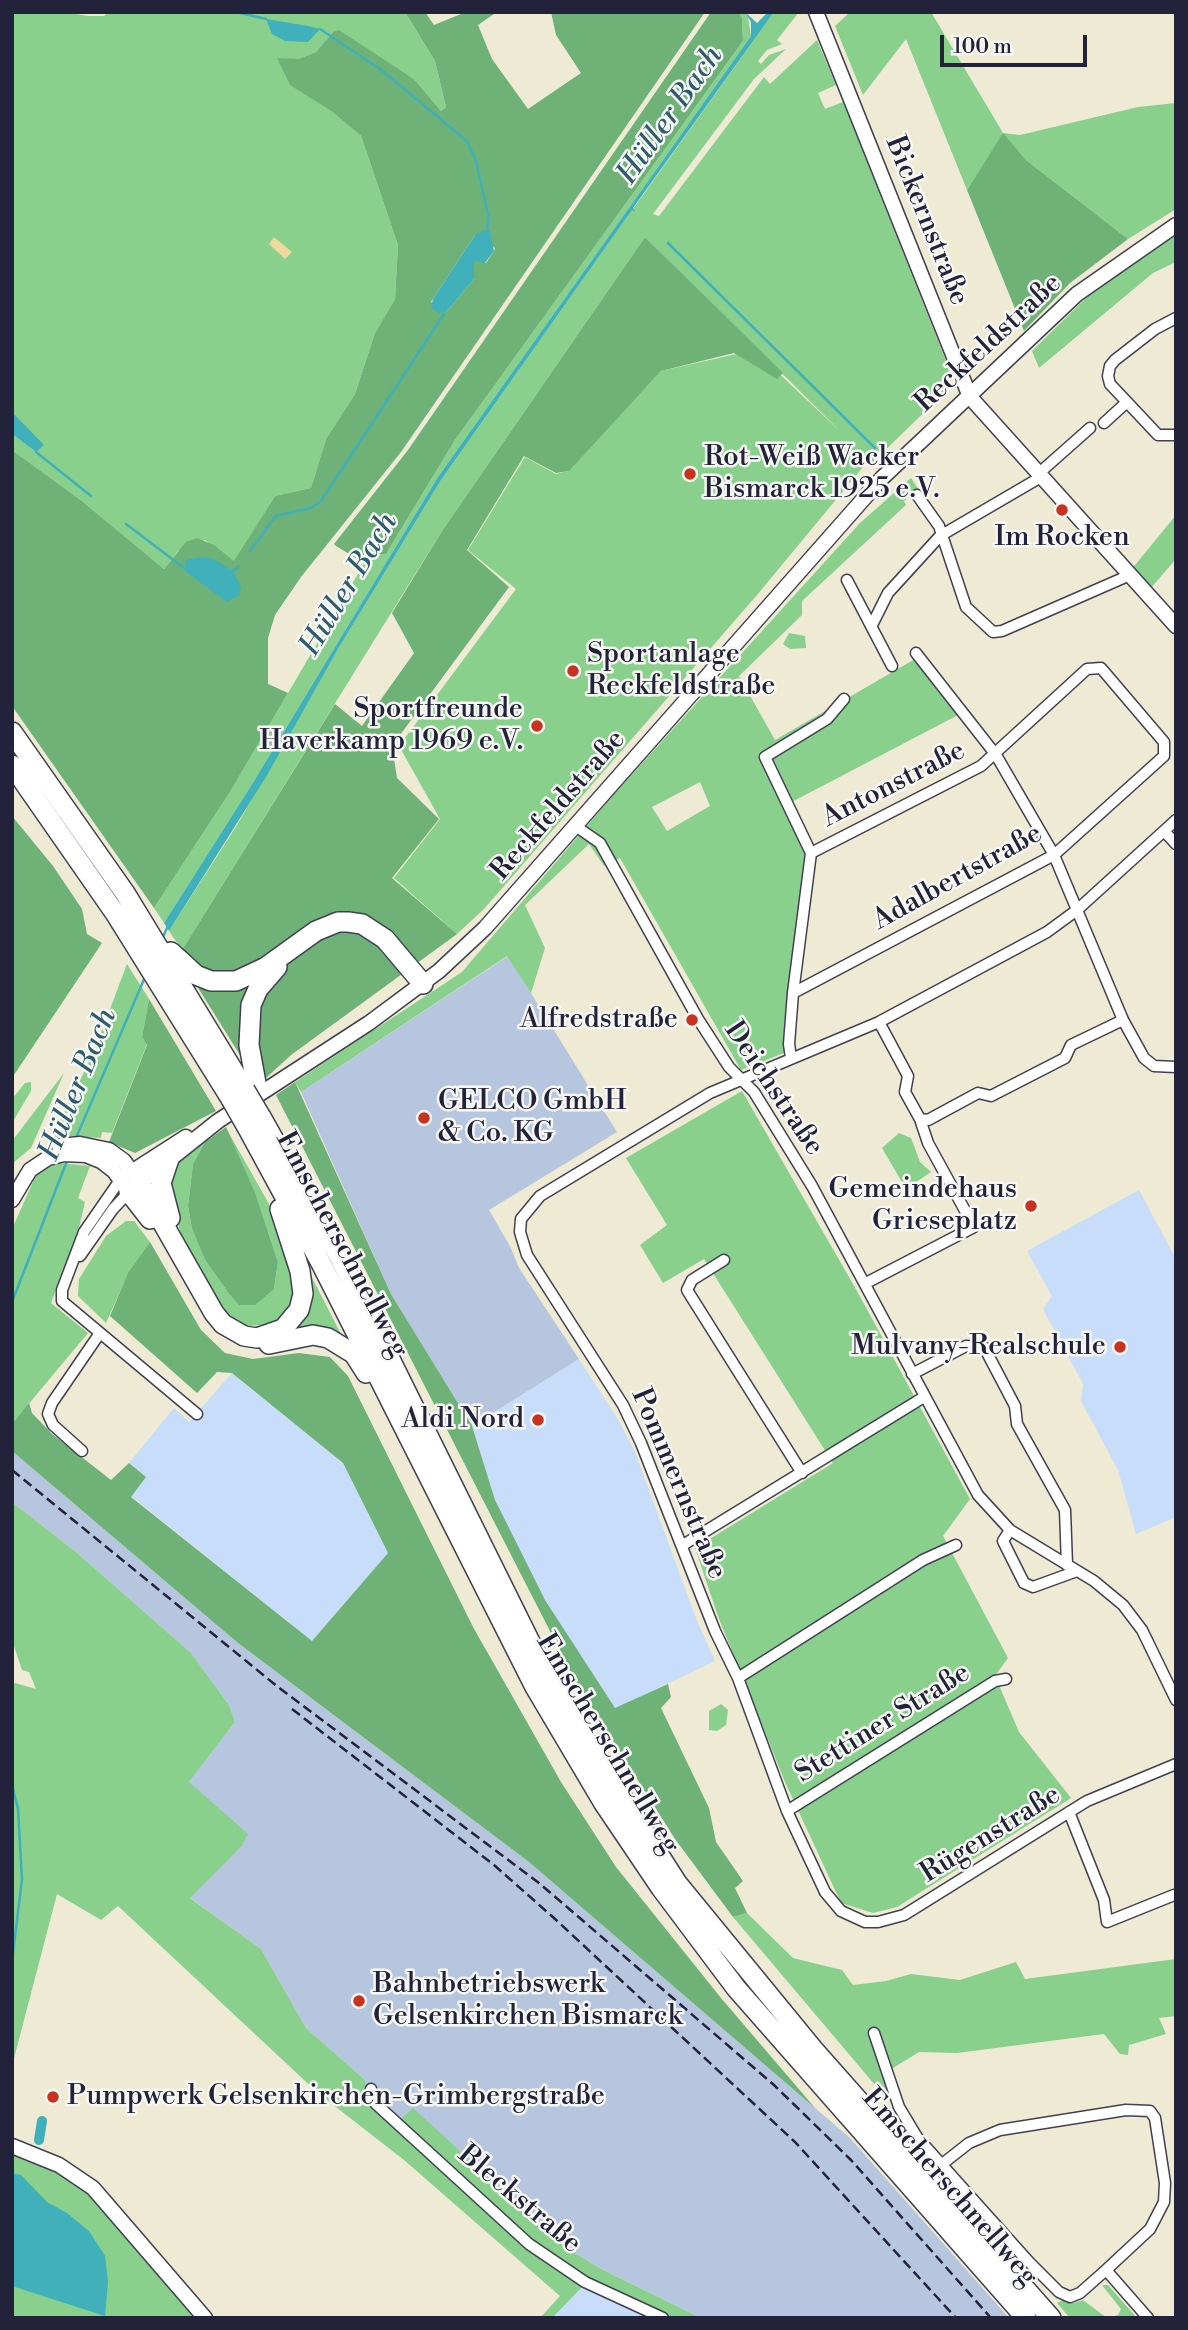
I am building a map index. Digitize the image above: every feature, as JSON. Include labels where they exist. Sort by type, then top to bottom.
[{"type":"highway","points":[[12,732],[142,921],[152,924],[166,966]]},
{"type":"highway","points":[[12,765],[115,912],[166,966],[259,1118],[256,1154],[284,1216],[300,1271],[303,1294],[299,1310],[284,1329],[257,1338],[234,1332],[214,1313],[179,1252],[130,1182]]},
{"type":"highway","points":[[166,966],[211,981],[236,981],[265,967],[316,931],[338,922],[348,922],[362,924],[384,939],[417,987]]},
{"type":"highway","points":[[259,1118],[244,1091],[249,1021],[258,989],[278,967],[320,936],[346,929],[368,935],[417,987]]},
{"type":"highway","name":"Emscherschnellweg","points":[[259,1118],[340,1256],[532,1646],[582,1734],[677,1883],[804,2038],[1051,2318]]},
{"type":"highway","name":"Emscherschnellweg","points":[[259,1118],[322,1265],[555,1722],[662,1888],[736,1988],[1026,2318]]},
{"type":"highway","points":[[169,1159],[161,1183],[179,1252]]},
{"type":"highway","points":[[130,1182],[219,1328],[240,1342],[254,1345],[313,1335],[341,1345],[363,1367],[405,1450],[424,1468]]},
{"type":"street","name":"Bickernstraße","points":[[817,12],[970,397],[1176,626]]},
{"type":"street","name":"Reckfeldstraße","points":[[130,1182],[169,1159],[218,1121],[417,987],[485,928],[867,494],[906,454],[970,397],[1077,294],[1176,225]]},
{"type":"street","points":[[1176,318],[1155,329],[1110,366],[1110,384],[1126,402],[1158,435],[1176,435]]},
{"type":"street","points":[[1104,423],[1126,402]]},
{"type":"street","points":[[872,625],[888,593],[940,536],[1040,475],[1090,428]]},
{"type":"street","points":[[917,495],[939,526],[940,536],[966,607],[986,629],[993,632],[1002,631],[1130,575]]},
{"type":"street","points":[[847,580],[892,666]]},
{"type":"street","name":"Antonstraße","points":[[916,653],[996,755],[1054,855],[1123,1020],[1144,1058],[1154,1066],[1176,1066]]},
{"type":"street","name":"Adalbertstraße","points":[[793,993],[1054,855],[1164,756],[1164,742],[1101,668],[1087,669]]},
{"type":"street","name":"Antonstraße","points":[[811,853],[915,802],[996,755],[1087,669]]},
{"type":"street","points":[[791,1058],[789,1044],[793,993],[811,853],[765,757],[827,719],[844,699]]},
{"type":"street","name":"Pommernstraße","points":[[831,1903],[787,1811],[738,1678],[715,1631],[625,1408],[527,1255],[520,1232],[521,1219],[540,1196],[710,1093],[879,1023],[1047,932],[1077,910],[1176,820]]},
{"type":"street","name":"Deichstraße","points":[[574,825],[600,843],[691,1007],[740,1080],[754,1092],[812,1186],[978,1495],[1010,1530],[1072,1568],[1123,1605],[1142,1630],[1176,1700]]},
{"type":"street","points":[[1164,831],[1176,844]]},
{"type":"street","points":[[920,1119],[928,1120],[978,1093],[990,1096],[1065,1058],[1071,1045],[1123,1020]]},
{"type":"street","points":[[866,1283],[974,1227],[928,1143],[920,1119],[905,1092],[908,1076],[879,1023]]},
{"type":"street","name":"Reckfeldstraße","points":[[197,1414],[62,1301],[61,1295],[66,1279],[90,1238],[130,1182],[169,1146],[218,1121]]},
{"type":"street","points":[[12,1184],[27,1164],[54,1152],[88,1150],[117,1154],[130,1182]]},
{"type":"street","points":[[12,1200],[30,1170],[54,1152]]},
{"type":"street","points":[[724,1261],[692,1280],[687,1290],[802,1473]]},
{"type":"street","points":[[82,1451],[53,1425],[48,1414],[52,1403],[100,1333]]},
{"type":"street","points":[[912,1374],[966,1346],[984,1347],[1015,1406],[1017,1424],[1065,1510],[1072,1568],[1033,1587],[1024,1583],[1003,1541],[1010,1530]]},
{"type":"street","points":[[682,1545],[925,1397]]},
{"type":"street","points":[[738,1678],[923,1560],[956,1545]]},
{"type":"street","name":"Stettiner Straße","points":[[787,1811],[975,1693],[1006,1679]]},
{"type":"street","name":"Rügenstraße","points":[[831,1903],[841,1911],[865,1922],[890,1920],[904,1915],[1106,1791],[1176,1764]]},
{"type":"street","points":[[1069,1812],[1104,1900],[1107,1922],[1174,1895]]},
{"type":"street","points":[[874,2033],[899,2107],[917,2137],[941,2165],[1030,2263],[1059,2292],[1070,2297],[1080,2293],[1107,2270],[1150,2229],[1164,2202],[1165,2183],[1155,2118],[1150,2111],[1126,2110],[1000,2130],[969,2143],[941,2165]]},
{"type":"street","name":"Bleckstraße","points":[[371,2089],[370,2095],[376,2104],[529,2244],[585,2282],[663,2318]]},
{"type":"street","points":[[12,2146],[59,2165],[93,2188],[205,2318]]},
{"type":"street","points":[[1107,2270],[1148,2318]]},
{"type":"shaded area","points":[[508,956],[617,1132],[489,1210],[519,1268],[579,1359],[472,1426],[391,1294],[301,1092]]},
{"type":"shaded area","name":"Mulvany-Realschule","points":[[1139,1190],[1176,1259],[1176,1517],[1136,1534],[1118,1470],[1081,1401],[1083,1384],[1043,1309],[1052,1296],[1027,1251]]},
{"type":"shaded area","points":[[579,1359],[619,1421],[635,1452],[697,1621],[715,1661],[615,1709],[545,1600],[509,1530],[495,1500],[472,1426]]},
{"type":"shaded area","points":[[232,1373],[343,1463],[388,1553],[312,1641],[131,1496],[146,1477],[129,1463],[174,1408],[189,1422]]},
{"type":"shaded area","points":[[12,1451],[238,1643],[529,1862],[850,2138],[1009,2318],[701,2318],[601,2269],[565,2247],[413,2109],[398,2123],[372,2095],[364,2079],[306,2028],[261,1949],[189,1897],[241,1847],[189,1782],[235,1722],[229,1705],[191,1653],[76,1552],[12,1502]]},
{"type":"shaded area","points":[[584,2285],[656,2318],[552,2318]]},
{"type":"green space","points":[[12,12],[64,12],[104,16],[109,12],[405,12],[435,61],[446,107],[441,111],[415,80],[333,32],[316,52],[298,59],[277,59],[361,136],[398,245],[395,299],[375,333],[355,394],[326,439],[311,488],[275,496],[234,562],[205,540],[178,551],[164,569],[82,501],[12,450],[12,434],[36,452],[12,412]]},
{"type":"green space","points":[[405,12],[425,12],[434,25],[466,12],[497,12],[478,25],[492,59],[528,109],[581,73],[556,35],[551,12],[705,12],[401,452],[301,577],[275,615],[268,638],[268,684],[288,693],[230,792],[154,908],[12,706],[12,450],[82,501],[164,569],[186,542],[197,538],[214,545],[234,561],[275,496],[311,488],[326,439],[355,394],[375,333],[395,299],[398,245],[361,136],[333,112],[290,85],[277,58],[298,59],[316,52],[333,32],[339,30],[415,80],[441,111],[446,107],[435,61]],"holes":[[[475,235],[495,248],[486,263],[476,259],[474,261],[474,279],[447,311],[431,302]]]},
{"type":"green space","points":[[711,12],[738,12],[742,18],[743,41],[455,440],[386,554],[369,555],[364,563],[336,546],[334,544],[408,450]]},
{"type":"green space","points":[[738,12],[745,12],[748,17],[751,36],[438,477],[254,781],[164,923],[154,908],[230,792],[369,555],[386,554],[455,440],[743,41],[742,19]]},
{"type":"green space","points":[[774,12],[799,12],[777,40],[782,44],[767,50],[758,61],[761,64],[769,55],[786,49],[754,79],[653,214],[659,216],[764,77],[770,84],[817,40],[836,85],[818,93],[825,109],[843,102],[948,366],[949,377],[944,393],[872,463],[868,461],[757,595],[484,909],[457,934],[394,878],[440,819],[399,746],[516,589],[468,550],[525,457],[556,474],[568,471],[661,371],[754,350],[843,434],[645,237],[442,531],[182,950],[169,931],[237,825],[338,649],[441,480],[632,210],[637,213],[633,209]]},
{"type":"green space","points":[[850,12],[931,12],[1003,133],[1020,135],[1138,107],[1176,103],[1176,209],[1128,239],[1026,160],[1003,134],[967,190],[906,39],[863,95],[835,26]]},
{"type":"green space","points":[[1003,133],[1026,160],[1128,239],[1070,283],[1024,331],[967,190]]},
{"type":"green space","points":[[1176,234],[1176,262],[1153,273],[1039,368],[1032,351],[1089,295]]},
{"type":"green space","points":[[645,237],[783,373],[777,379],[734,353],[661,371],[569,471],[556,473],[524,456],[467,550],[509,587],[392,746],[397,778],[439,819],[392,878],[457,934],[291,1055],[266,1078],[250,1071],[190,975],[182,950],[335,704],[362,726],[414,653],[392,613],[442,531]]},
{"type":"green space","points":[[911,478],[919,490],[904,501],[906,505],[802,601],[802,615],[739,676],[775,740],[915,659],[960,714],[786,805],[805,851],[784,1053],[741,1070],[620,858],[604,866],[589,844],[525,905],[545,948],[531,993],[507,956],[301,1092],[295,1082],[462,972],[615,793],[860,523]],"holes":[[[700,782],[710,806],[667,831],[652,807]]]},
{"type":"green space","points":[[1176,515],[1176,559],[1150,589],[1131,570]]},
{"type":"green space","points":[[789,633],[805,636],[806,648],[790,649],[783,644]]},
{"type":"green space","points":[[12,816],[53,866],[82,909],[87,934],[102,943],[12,1078]]},
{"type":"green space","points":[[127,964],[149,999],[142,1037],[147,1044],[112,1133],[102,1132],[101,1138],[70,1136],[51,1139],[93,1054]]},
{"type":"green space","points":[[149,999],[216,1111],[135,1153],[109,1142],[147,1045],[142,1037]]},
{"type":"green space","points":[[64,1073],[31,1148],[12,1164],[12,1141]]},
{"type":"green space","points":[[31,1082],[31,1091],[12,1123],[12,1099],[25,1083]]},
{"type":"green space","points":[[295,1082],[391,1294],[472,1426],[495,1500],[545,1600],[615,1708],[668,1684],[671,1697],[661,1708],[709,1808],[716,1842],[743,1881],[735,1888],[747,1913],[733,1917],[675,1839],[576,1682],[276,1095]]},
{"type":"green space","points":[[742,1091],[857,1291],[970,1499],[943,1536],[1008,1658],[995,1676],[1019,1732],[1071,1798],[897,1907],[873,1913],[841,1903],[785,1782],[719,1619],[695,1548],[833,1463],[704,1259],[663,1283],[640,1245],[667,1225],[626,1158]]},
{"type":"green space","points":[[226,1127],[255,1192],[278,1262],[274,1289],[255,1305],[239,1305],[205,1260],[192,1229],[188,1206],[193,1164],[205,1142]]},
{"type":"green space","points":[[226,1128],[269,1204],[290,1267],[294,1288],[292,1301],[282,1318],[271,1325],[240,1326],[222,1309],[187,1252],[166,1188],[180,1159],[205,1142],[193,1164],[188,1206],[192,1229],[205,1260],[227,1291],[274,1289],[278,1262],[255,1192]]},
{"type":"green space","points":[[899,1133],[911,1138],[920,1162],[931,1172],[906,1189],[882,1148]]},
{"type":"green space","points":[[60,1163],[90,1166],[78,1198],[85,1202],[78,1232],[51,1303],[88,1333],[12,1424],[12,1229],[38,1171]]},
{"type":"green space","points":[[126,1221],[134,1221],[150,1242],[128,1274],[106,1323],[78,1296],[79,1279],[106,1236]]},
{"type":"green space","points":[[150,1242],[201,1330],[225,1353],[253,1359],[299,1353],[330,1357],[348,1376],[473,1627],[561,1782],[616,1867],[721,1998],[815,2108],[529,1862],[238,1643],[12,1451],[12,1424],[29,1403],[32,1413],[52,1434],[111,1480],[129,1463],[146,1477],[131,1497],[312,1641],[388,1553],[343,1463],[232,1373],[217,1372],[197,1393],[110,1316],[128,1273]]},
{"type":"green space","points":[[302,1258],[344,1340],[287,1334]]},
{"type":"green space","points":[[12,1502],[76,1552],[191,1653],[229,1705],[235,1722],[189,1782],[248,1834],[241,1847],[190,1898],[261,1949],[306,2028],[364,2079],[372,2095],[398,2122],[413,2108],[565,2247],[601,2269],[701,2318],[667,2318],[584,2285],[552,2318],[540,2318],[560,2296],[404,2160],[318,2093],[118,1906],[101,1920],[57,1894],[12,2066],[12,1686],[15,1683],[36,1689],[29,1672],[22,1670],[12,1640]]},
{"type":"green space","points":[[721,1704],[728,1710],[726,1725],[717,1731],[709,1730],[709,1711]]},
{"type":"green space","points":[[747,1913],[793,1958],[842,1970],[853,1985],[886,1981],[911,1974],[960,1980],[1016,1962],[1025,1979],[1176,1959],[1176,2016],[1159,2018],[1166,2034],[1129,2045],[1128,2055],[1120,2054],[1104,2034],[957,2053],[919,2052],[893,2068],[886,2098],[733,1917]]},
{"type":"green space","points":[[12,2153],[57,2169],[91,2192],[195,2318],[12,2318]]},
{"type":"green space","points":[[1102,2285],[1108,2285],[1137,2318],[1108,2318],[1118,2315],[1121,2309]]},
{"type":"green space","points":[[1063,2300],[1074,2303],[1083,2300],[1107,2318],[1070,2318],[1057,2303]]},
{"type":"sand","points":[[274,237],[292,252],[285,259],[269,244]]},
{"type":"water","points":[[745,12],[757,23],[768,12],[774,12],[633,208],[636,213],[632,210],[441,480],[338,649],[266,777],[169,931],[164,923],[254,781],[438,477],[751,36],[751,22]]},
{"type":"water","points":[[266,19],[320,29],[308,42],[285,41],[272,34]]},
{"type":"water","points":[[489,228],[494,251],[485,263],[474,261],[474,279],[447,311],[438,313],[431,307],[433,299],[475,235]]},
{"type":"water","points":[[12,412],[44,445],[36,452],[12,434]]},
{"type":"water","points":[[201,557],[214,559],[233,571],[241,587],[239,595],[227,602],[185,571],[185,560]]},
{"type":"water","points":[[12,2173],[21,2175],[47,2202],[67,2213],[89,2231],[105,2256],[108,2282],[105,2316],[12,2286]]},
{"type":"waterway","points":[[236,12],[266,19]]},
{"type":"waterway","points":[[320,29],[380,69],[467,141],[476,161],[489,219],[487,227]]},
{"type":"waterway","points":[[668,243],[875,448]]},
{"type":"waterway","points":[[250,551],[276,516],[311,508],[321,501],[444,314]]},
{"type":"waterway","points":[[36,452],[91,496]]},
{"type":"waterway","points":[[126,524],[184,568]]},
{"type":"waterway","points":[[233,571],[239,566]]},
{"type":"waterway","name":"Hüller Bach","points":[[162,939],[168,926]]},
{"type":"waterway","name":"Hüller Bach","points":[[76,1138],[145,977]]},
{"type":"waterway","name":"Hüller Bach","points":[[12,1302],[67,1161]]},
{"type":"waterway","name":"Hüller Bach","points":[[12,1785],[18,1809],[22,1879],[12,1961]]},
{"type":"waterway","points":[[39,2140],[42,2121]]},
{"type":"railway","points":[[12,1470],[278,1687],[539,1883],[774,2085],[851,2160],[991,2318]]},
{"type":"railway","points":[[292,1709],[494,1865],[554,1918],[795,2142],[956,2318]]},
{"type":"place","name":"Rot-Weiß Wacker Bismarck 1925 e.V.","points":[[690,474]]},
{"type":"place","name":"Im Rocken","points":[[1062,510]]},
{"type":"place","name":"Sportanlage Reckfeldstraße","points":[[573,671]]},
{"type":"place","name":"Sportfreunde Haverkamp 1969 e.V.","points":[[537,726]]},
{"type":"place","name":"Alfredstraße","points":[[692,1020]]},
{"type":"place","name":"GELCO GmbH & Co. KG","points":[[424,1118]]},
{"type":"place","name":"Gemeindehaus Grieseplatz","points":[[1031,1206]]},
{"type":"place","name":"Mulvany-Realschule","points":[[1120,1347]]},
{"type":"place","name":"Aldi Nord","points":[[538,1420]]},
{"type":"place","name":"Bahnbetriebswerk Gelsenkirchen Bismarck","points":[[359,2001]]},
{"type":"place","name":"Pumpwerk Gelsenkirchen-Grimbergstraße","points":[[53,2097]]}]
